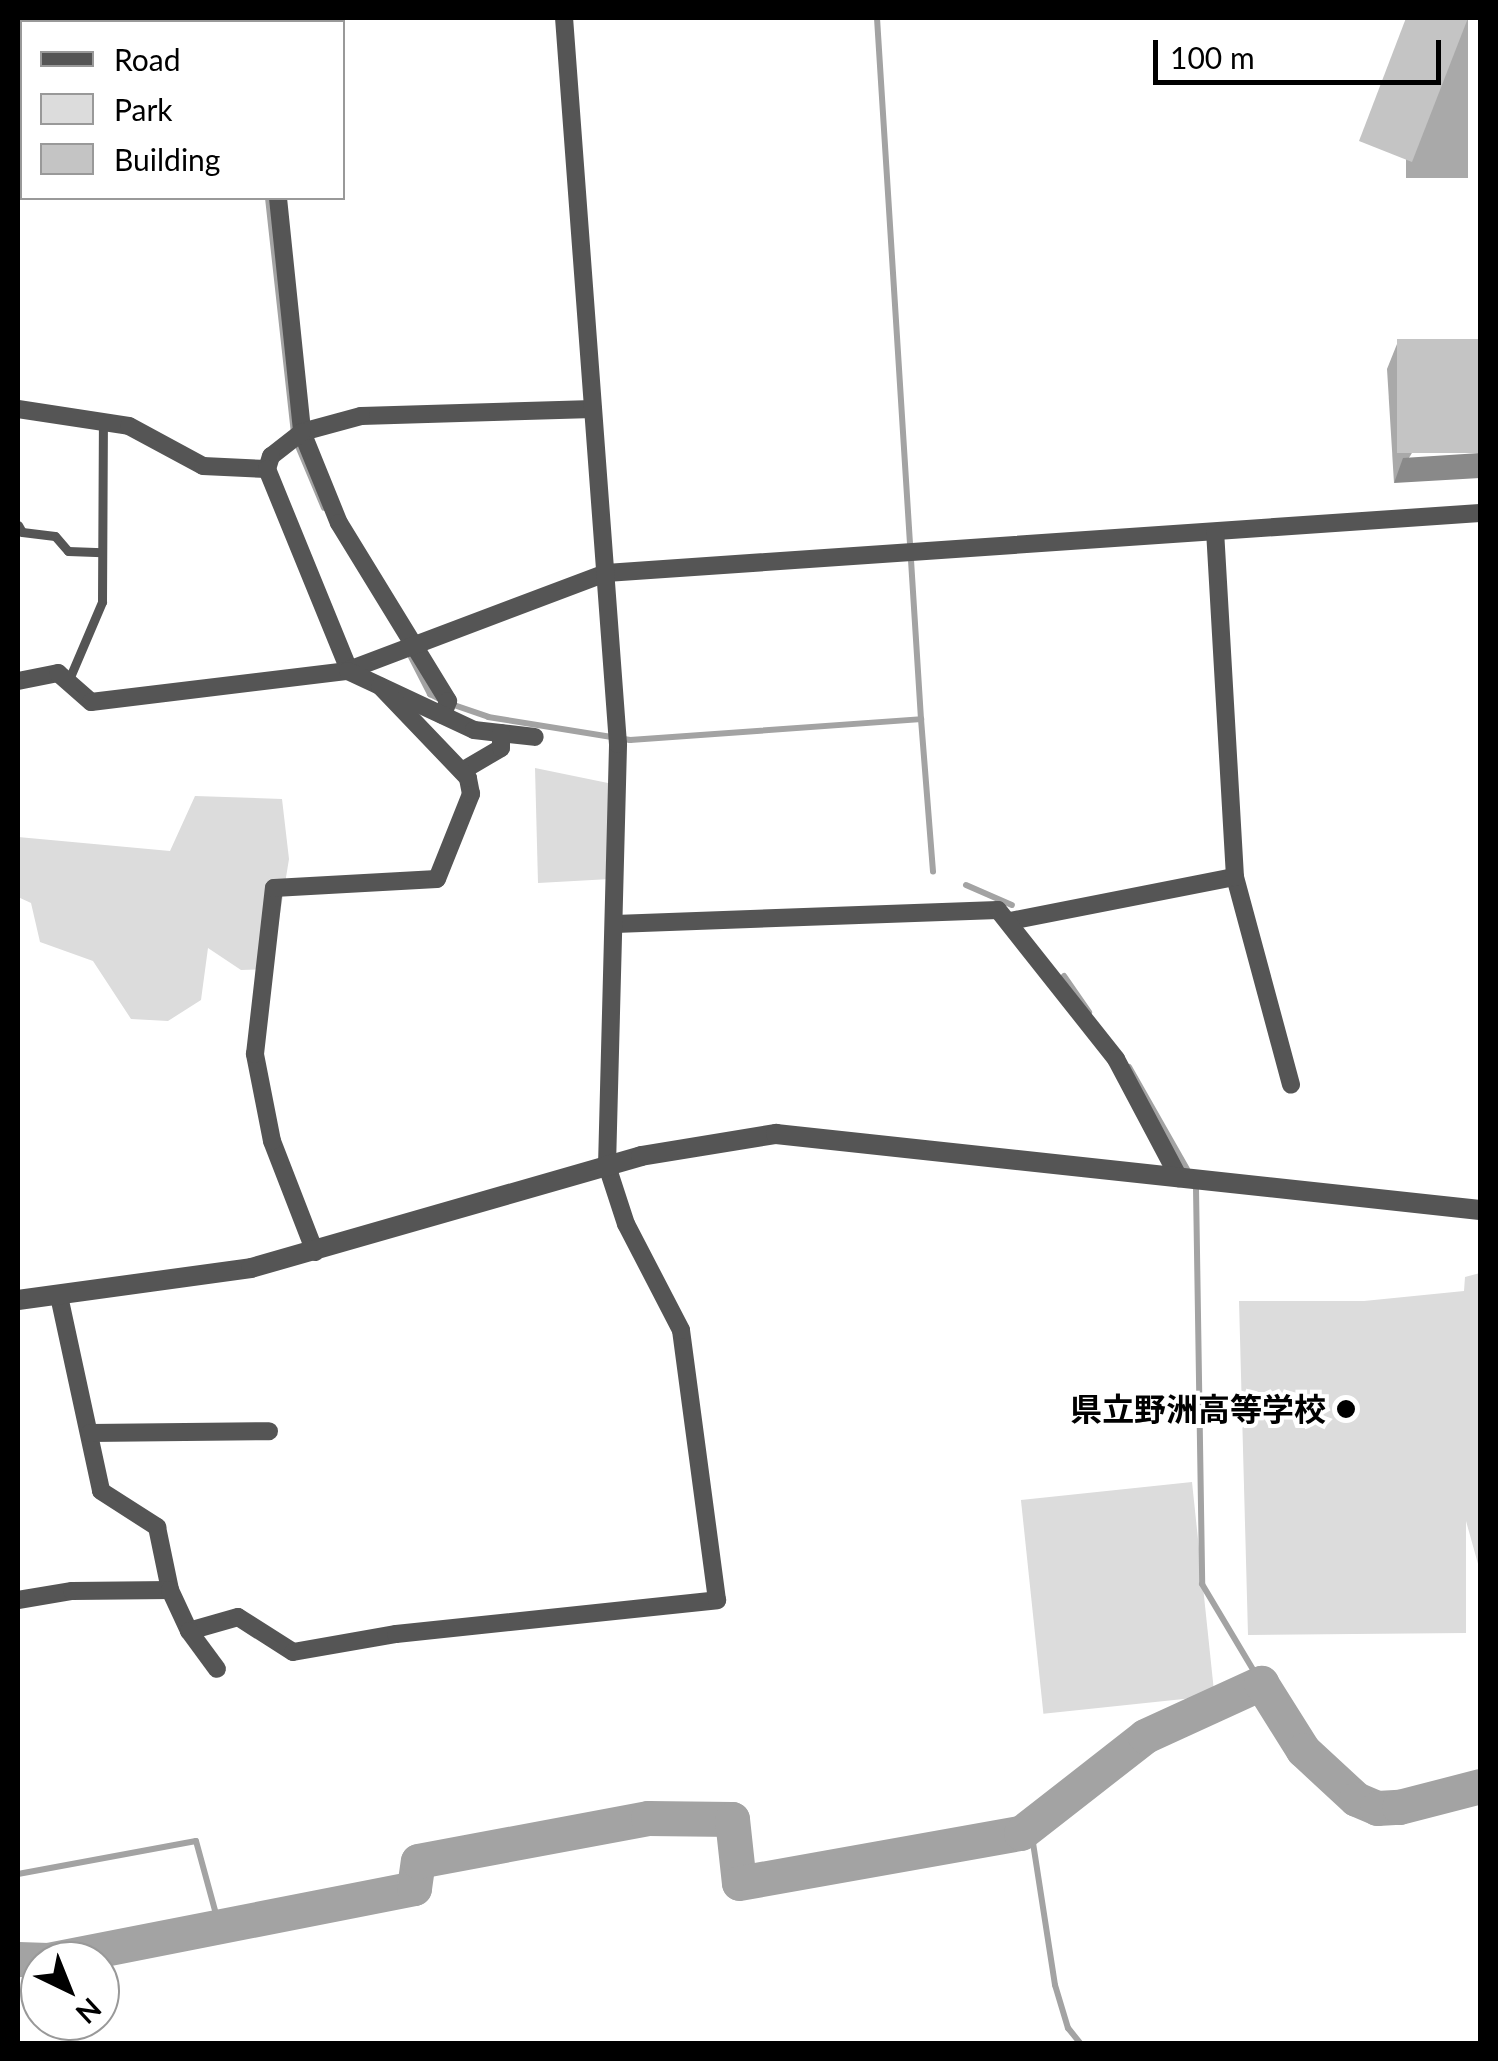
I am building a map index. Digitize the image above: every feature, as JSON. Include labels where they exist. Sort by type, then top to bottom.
[{"type":"street","points":[[189,1631],[238,1618],[293,1652],[396,1634],[717,1600],[680,1330],[626,1224],[606,1166],[618,744],[564,18]]},
{"type":"street","points":[[278,200],[302,432],[339,523],[448,701],[443,715]]},
{"type":"street","points":[[18,409],[129,426],[203,466],[267,469]]},
{"type":"street","points":[[593,409],[360,416],[302,432],[272,456],[267,469],[349,670],[606,573],[1480,513]]},
{"type":"street","points":[[1215,533],[1235,877],[1291,1085]]},
{"type":"street","points":[[18,681],[70,676],[79,697],[91,702],[164,698],[327,670],[348,671],[443,715],[501,733],[535,737]]},
{"type":"street","points":[[316,1252],[272,1142],[255,1054],[274,888],[437,878],[468,812],[468,778],[380,686]]},
{"type":"street","points":[[462,771],[501,748],[501,733]]},
{"type":"street","points":[[1010,921],[1235,877]]},
{"type":"street","points":[[615,924],[998,910],[1145,1104],[1179,1178]]},
{"type":"street","points":[[18,1300],[156,1285],[316,1252],[606,1166],[725,1140],[819,1134],[1480,1210]]},
{"type":"street","points":[[59,1296],[101,1490],[157,1526],[170,1590],[189,1631],[217,1670]]},
{"type":"street","points":[[90,1433],[268,1431]]},
{"type":"street","points":[[18,1600],[72,1591],[170,1590]]},
{"type":"lane","points":[[70,676],[102,602],[103,420]]},
{"type":"lane","points":[[18,525],[22,532],[55,536],[68,551],[102,552]]},
{"type":"green space","points":[[535,768],[608,783],[610,879],[538,883]]},
{"type":"green space","points":[[195,796],[282,799],[289,859],[271,969],[241,970],[208,948],[201,1000],[168,1021],[131,1019],[93,961],[40,942],[31,903],[18,897],[18,837],[170,851]]},
{"type":"green space","name":"県立野洲高等学校","points":[[1480,1273],[1480,1571],[1466,1521],[1466,1633],[1248,1635],[1239,1301],[1364,1301],[1464,1291],[1465,1277]]},
{"type":"green space","points":[[1192,1482],[1214,1696],[1043,1714],[1021,1500]]},
{"type":"building","points":[[1406,18],[1468,18],[1412,162],[1359,141]]},
{"type":"building","points":[[1397,339],[1480,339],[1480,453],[1397,453]]},
{"type":"waterway","points":[[877,18],[921,719]]},
{"type":"waterway","points":[[268,200],[294,434]]},
{"type":"waterway","points":[[298,446],[324,508]]},
{"type":"waterway","points":[[411,657],[430,694],[440,699]]},
{"type":"waterway","points":[[451,704],[488,717],[630,740],[921,719],[933,872]]},
{"type":"waterway","points":[[966,885],[1012,905]]},
{"type":"waterway","points":[[1064,976],[1089,1012]]},
{"type":"waterway","points":[[1129,1067],[1187,1169]]},
{"type":"waterway","points":[[1196,1188],[1202,1584],[1261,1683]]},
{"type":"waterway","points":[[18,1959],[48,1960],[414,1888],[418,1861],[648,1818],[732,1819],[739,1883],[1021,1833],[1145,1736],[1261,1683],[1303,1750],[1356,1799],[1377,1808],[1399,1807],[1480,1786]]},
{"type":"waterway","points":[[1031,1830],[1055,1985],[1068,2028],[1081,2044]]},
{"type":"waterway","points":[[18,1874],[196,1841],[219,1925]]},
{"type":"place","name":"県立野洲高等学校","points":[[1346,1409]]}]
